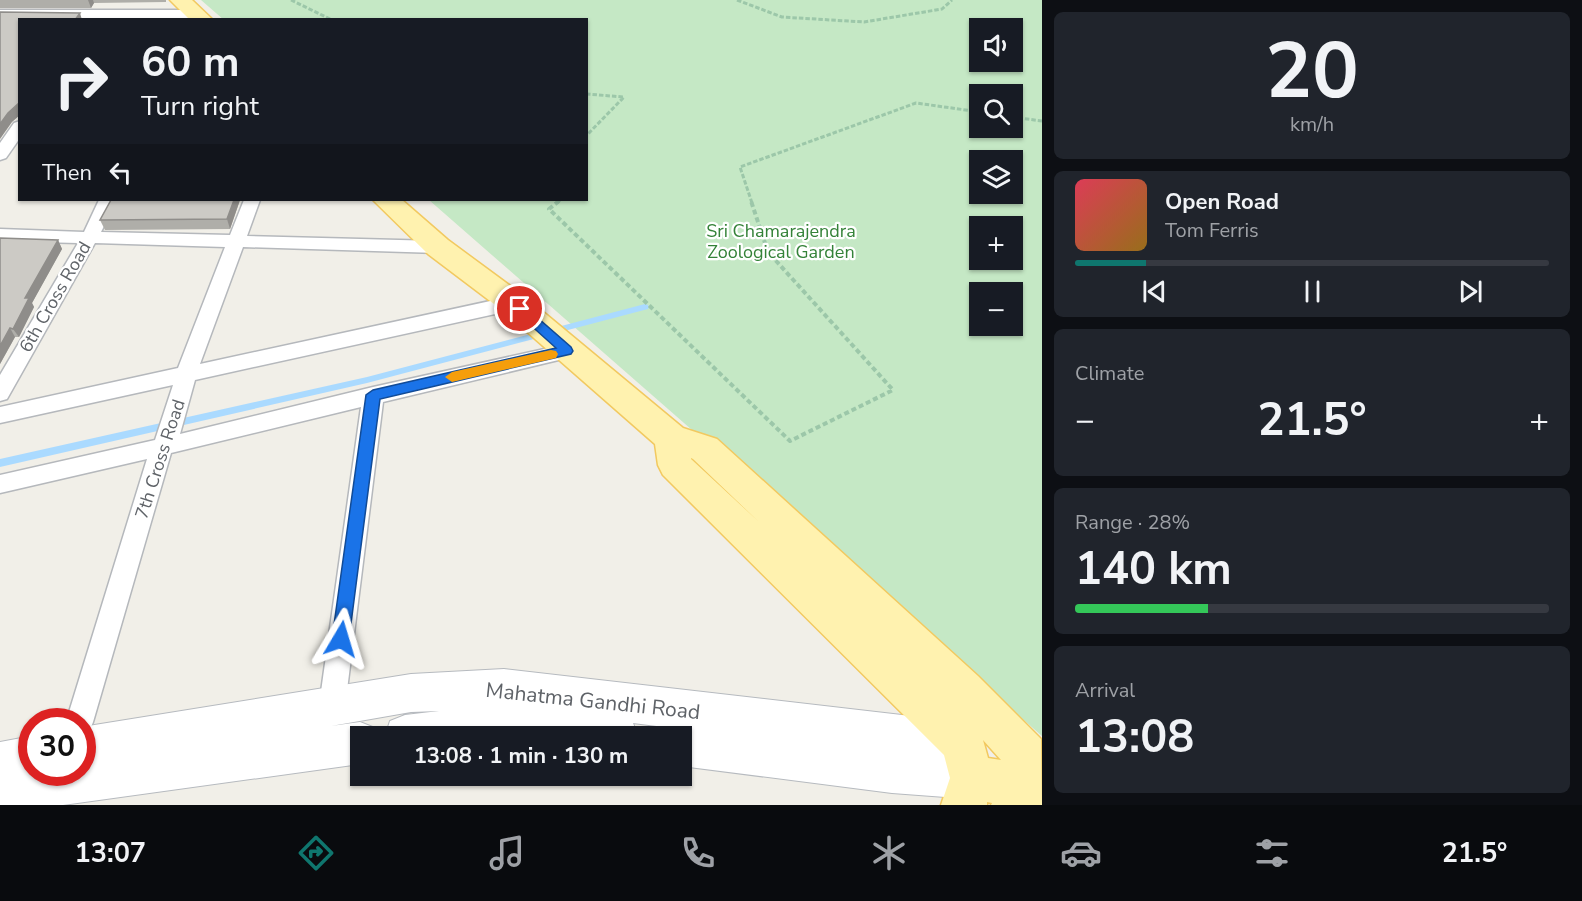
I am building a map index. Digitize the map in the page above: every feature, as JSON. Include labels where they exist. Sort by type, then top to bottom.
[{"type":"main road","points":[[180,0],[198,18]]},
{"type":"main road","points":[[387,201],[438,247],[517,306],[562,347],[671,438],[705,449],[934,662],[1032,778]]},
{"type":"main road","points":[[671,438],[675,465],[966,775],[1032,778]]},
{"type":"main road","name":"Mahatma Gandhi Road","points":[[96,746],[411,693],[504,688],[966,775]]},
{"type":"main road","name":"Mahatma Gandhi Road","points":[[479,726],[508,722],[539,726]]},
{"type":"main road","points":[[0,796],[66,783],[350,744]]},
{"type":"main road","name":"Mahatma Gandhi Road","points":[[692,746],[892,772],[966,775]]},
{"type":"main road","points":[[0,764],[18,761]]},
{"type":"street","points":[[0,6],[5,0]]},
{"type":"street","points":[[0,14],[198,18]]},
{"type":"street","points":[[0,155],[18,129]]},
{"type":"street","name":"6th Cross Road","points":[[0,393],[91,235],[108,201]]},
{"type":"street","name":"7th Cross Road","points":[[83,708],[186,374],[252,201]]},
{"type":"street","points":[[0,234],[438,247]]},
{"type":"street","points":[[0,415],[517,306]]},
{"type":"street","points":[[0,484],[165,441],[373,395],[562,347]]},
{"type":"street","points":[[332,706],[373,395]]},
{"type":"path","points":[[291,0],[328,18]]},
{"type":"path","points":[[737,0],[782,17],[864,22],[942,9],[952,0]]},
{"type":"path","points":[[588,94],[624,96],[588,134]]},
{"type":"path","points":[[559,201],[549,209],[790,441],[893,390],[768,252],[740,168],[916,103],[969,110]]},
{"type":"path","points":[[1023,118],[1042,121]]},
{"type":"green space","name":"Sri Chamarajendra Zoological Garden","points":[[201,0],[1042,0],[1042,736],[430,201],[588,201],[588,18],[222,18]]},
{"type":"building","points":[[0,12],[80,13],[76,18],[18,18],[18,104],[0,124]]},
{"type":"building","points":[[110,201],[234,201],[227,219],[100,220]]},
{"type":"building","points":[[0,238],[58,240],[25,298],[29,298],[13,329],[10,328],[0,346]]},
{"type":"waterway","points":[[0,463],[367,380],[645,307]]},
{"type":"slow traffic","points":[[452,377],[551,354]]},
{"type":"route","points":[[341,639],[373,395],[567,351],[520,309]]}]
